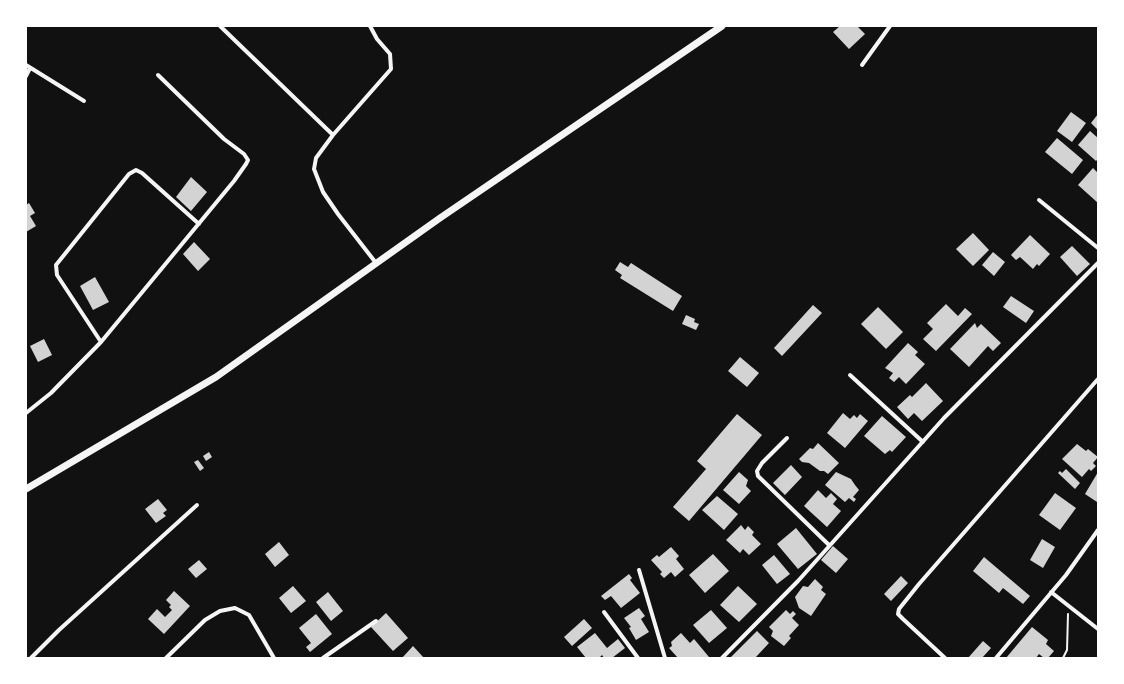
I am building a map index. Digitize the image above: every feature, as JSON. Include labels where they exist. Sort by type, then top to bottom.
[{"type":"street","points":[[220,26],[333,135]]},
{"type":"street","points":[[370,26],[377,39],[390,54],[391,69],[333,135],[316,158],[314,169],[323,192],[334,209],[376,264]]},
{"type":"street","points":[[26,489],[216,377],[446,213],[722,26]]},
{"type":"street","points":[[862,65],[890,26]]},
{"type":"street","points":[[26,65],[84,101]]},
{"type":"street","points":[[26,76],[30,68]]},
{"type":"street","points":[[26,413],[51,393],[102,342],[234,181],[248,160],[158,75]]},
{"type":"street","points":[[102,342],[57,275],[56,265],[129,174],[136,170],[142,173],[199,224]]},
{"type":"street","points":[[1039,200],[1098,248]]},
{"type":"street","points":[[722,658],[829,545],[923,442],[1098,263]]},
{"type":"street","points":[[850,375],[923,442]]},
{"type":"street","points":[[945,658],[898,614],[899,609],[919,584],[1098,379]]},
{"type":"street","points":[[787,438],[762,463],[757,471],[758,476],[829,545]]},
{"type":"street","points":[[31,658],[59,630],[197,505]]},
{"type":"street","points":[[996,658],[1066,575],[1098,530]]},
{"type":"street","points":[[639,570],[665,658]]},
{"type":"street","points":[[1051,592],[1098,629]]},
{"type":"street","points":[[166,658],[205,620],[220,611],[235,608],[249,615],[274,658]]},
{"type":"street","points":[[604,612],[638,658]]},
{"type":"street","points":[[323,658],[376,621]]},
{"type":"path","points":[[1063,658],[1067,650],[1068,605]]},
{"type":"building","points":[[840,26],[857,26],[865,34],[849,49],[833,32]]},
{"type":"building","points":[[1071,112],[1086,123],[1072,142],[1057,131]]},
{"type":"building","points":[[1098,114],[1098,130],[1091,123]]},
{"type":"building","points":[[1090,131],[1098,138],[1098,159],[1096,161],[1078,145]]},
{"type":"building","points":[[1057,138],[1083,160],[1072,174],[1045,152]]},
{"type":"building","points":[[1093,168],[1098,173],[1098,203],[1078,185]]},
{"type":"building","points":[[191,177],[207,192],[191,211],[176,197]]},
{"type":"building","points":[[29,203],[35,213],[30,216],[36,226],[26,232],[26,205]]},
{"type":"building","points":[[973,233],[989,250],[973,266],[956,249]]},
{"type":"building","points":[[1030,235],[1050,254],[1039,266],[1037,264],[1033,269],[1020,257],[1016,260],[1011,255]]},
{"type":"building","points":[[194,242],[210,259],[198,271],[183,254]]},
{"type":"building","points":[[1072,246],[1090,264],[1077,276],[1060,257]]},
{"type":"building","points":[[993,252],[1005,262],[994,276],[982,265]]},
{"type":"building","points":[[620,262],[628,267],[631,263],[682,296],[673,311],[620,278],[622,275],[615,270]]},
{"type":"building","points":[[95,277],[109,302],[93,310],[80,286]]},
{"type":"building","points":[[1011,296],[1034,311],[1026,323],[1003,307]]},
{"type":"building","points":[[946,304],[958,316],[965,308],[972,314],[936,351],[923,339],[933,329],[927,323]]},
{"type":"building","points":[[813,305],[822,313],[782,356],[774,348]]},
{"type":"building","points":[[878,307],[903,332],[886,349],[861,324]]},
{"type":"building","points":[[686,315],[695,319],[694,322],[699,324],[696,330],[682,324]]},
{"type":"building","points":[[975,323],[977,328],[981,324],[1001,343],[993,351],[988,346],[969,367],[950,349]]},
{"type":"building","points":[[44,339],[52,355],[38,362],[30,346]]},
{"type":"building","points":[[908,343],[918,352],[915,355],[925,364],[906,384],[899,377],[894,382],[889,378],[893,373],[885,368]]},
{"type":"building","points":[[740,357],[759,373],[747,387],[728,371]]},
{"type":"building","points":[[926,383],[943,401],[922,421],[914,413],[908,419],[897,407],[910,395],[912,397]]},
{"type":"building","points":[[843,413],[850,419],[854,415],[857,418],[860,414],[868,421],[845,448],[827,433]]},
{"type":"building","points":[[737,414],[762,435],[689,521],[673,507],[706,469],[697,461]]},
{"type":"building","points":[[882,416],[906,437],[892,452],[890,450],[885,454],[864,436]]},
{"type":"building","points":[[818,443],[839,463],[828,474],[824,471],[820,471],[809,463],[802,462],[799,459],[810,448],[813,449]]},
{"type":"building","points":[[1077,444],[1086,451],[1088,449],[1098,457],[1093,463],[1096,466],[1091,471],[1089,469],[1082,477],[1062,459]]},
{"type":"building","points":[[209,452],[212,457],[206,461],[203,456]]},
{"type":"building","points":[[198,460],[204,468],[200,471],[194,462]]},
{"type":"building","points":[[791,465],[802,477],[785,495],[773,483]]},
{"type":"building","points":[[1066,469],[1080,483],[1075,489],[1058,473],[1060,471],[1062,473]]},
{"type":"building","points":[[739,472],[748,480],[746,486],[751,491],[739,504],[723,490]]},
{"type":"building","points":[[836,472],[851,479],[859,490],[853,497],[856,499],[854,502],[849,498],[845,502],[825,485]]},
{"type":"building","points":[[1098,472],[1098,500],[1097,502],[1085,494]]},
{"type":"building","points":[[818,490],[826,498],[831,493],[837,499],[833,504],[841,511],[827,527],[804,506]]},
{"type":"building","points":[[1055,493],[1076,508],[1060,530],[1039,515]]},
{"type":"building","points":[[717,496],[738,514],[724,530],[702,510]]},
{"type":"building","points":[[158,499],[167,510],[163,513],[166,516],[156,523],[145,509]]},
{"type":"building","points":[[741,525],[745,530],[748,526],[754,532],[752,535],[761,544],[749,555],[743,549],[740,553],[726,540]]},
{"type":"building","points":[[796,528],[817,554],[798,569],[777,544]]},
{"type":"building","points":[[1042,539],[1055,547],[1043,568],[1030,560]]},
{"type":"building","points":[[279,542],[289,555],[275,567],[265,554]]},
{"type":"building","points":[[833,546],[848,559],[836,573],[821,560]]},
{"type":"building","points":[[671,547],[679,556],[676,559],[684,569],[675,577],[671,572],[664,578],[660,574],[662,572],[651,560],[657,555],[659,557]]},
{"type":"building","points":[[713,554],[729,571],[705,593],[689,575]]},
{"type":"building","points":[[774,555],[790,574],[777,584],[762,565]]},
{"type":"building","points":[[984,557],[1030,596],[1023,604],[1003,588],[999,593],[973,571]]},
{"type":"building","points":[[199,560],[207,569],[196,578],[188,569]]},
{"type":"building","points":[[629,574],[632,578],[630,580],[640,593],[621,608],[611,596],[605,600],[601,596]]},
{"type":"building","points":[[901,576],[908,583],[891,601],[884,594]]},
{"type":"building","points":[[815,579],[823,587],[821,590],[826,594],[811,616],[799,608],[795,597],[803,586],[808,587]]},
{"type":"building","points":[[293,586],[306,601],[291,613],[279,598]]},
{"type":"building","points":[[738,586],[757,604],[739,622],[720,605]]},
{"type":"building","points":[[174,591],[190,606],[164,634],[148,619],[157,609],[165,617],[172,610],[169,607],[171,605],[166,600]]},
{"type":"building","points":[[328,592],[343,611],[331,621],[316,602]]},
{"type":"building","points":[[639,608],[645,616],[641,619],[649,632],[636,640],[629,628],[631,627],[624,618]]},
{"type":"building","points":[[711,610],[727,628],[709,643],[693,625]]},
{"type":"building","points":[[786,610],[790,614],[793,611],[796,614],[792,618],[799,625],[789,636],[791,638],[784,646],[771,636],[773,631],[769,627]]},
{"type":"building","points":[[386,613],[408,638],[393,651],[371,627]]},
{"type":"building","points":[[316,614],[332,634],[310,652],[306,647],[311,643],[299,628]]},
{"type":"building","points":[[584,619],[592,628],[572,646],[564,637]]},
{"type":"building","points":[[1032,627],[1048,640],[1046,644],[1054,651],[1048,658],[1044,658],[1039,654],[1036,658],[1006,658]]},
{"type":"building","points":[[757,631],[769,643],[755,658],[730,658]]},
{"type":"building","points":[[595,633],[607,648],[618,639],[625,648],[612,658],[604,658],[602,655],[599,658],[586,658],[577,647]]},
{"type":"building","points":[[681,633],[690,643],[694,639],[709,657],[678,658],[669,648],[672,646],[671,642]]},
{"type":"building","points":[[983,641],[991,648],[982,658],[968,658]]},
{"type":"building","points":[[413,646],[424,658],[402,658]]}]
